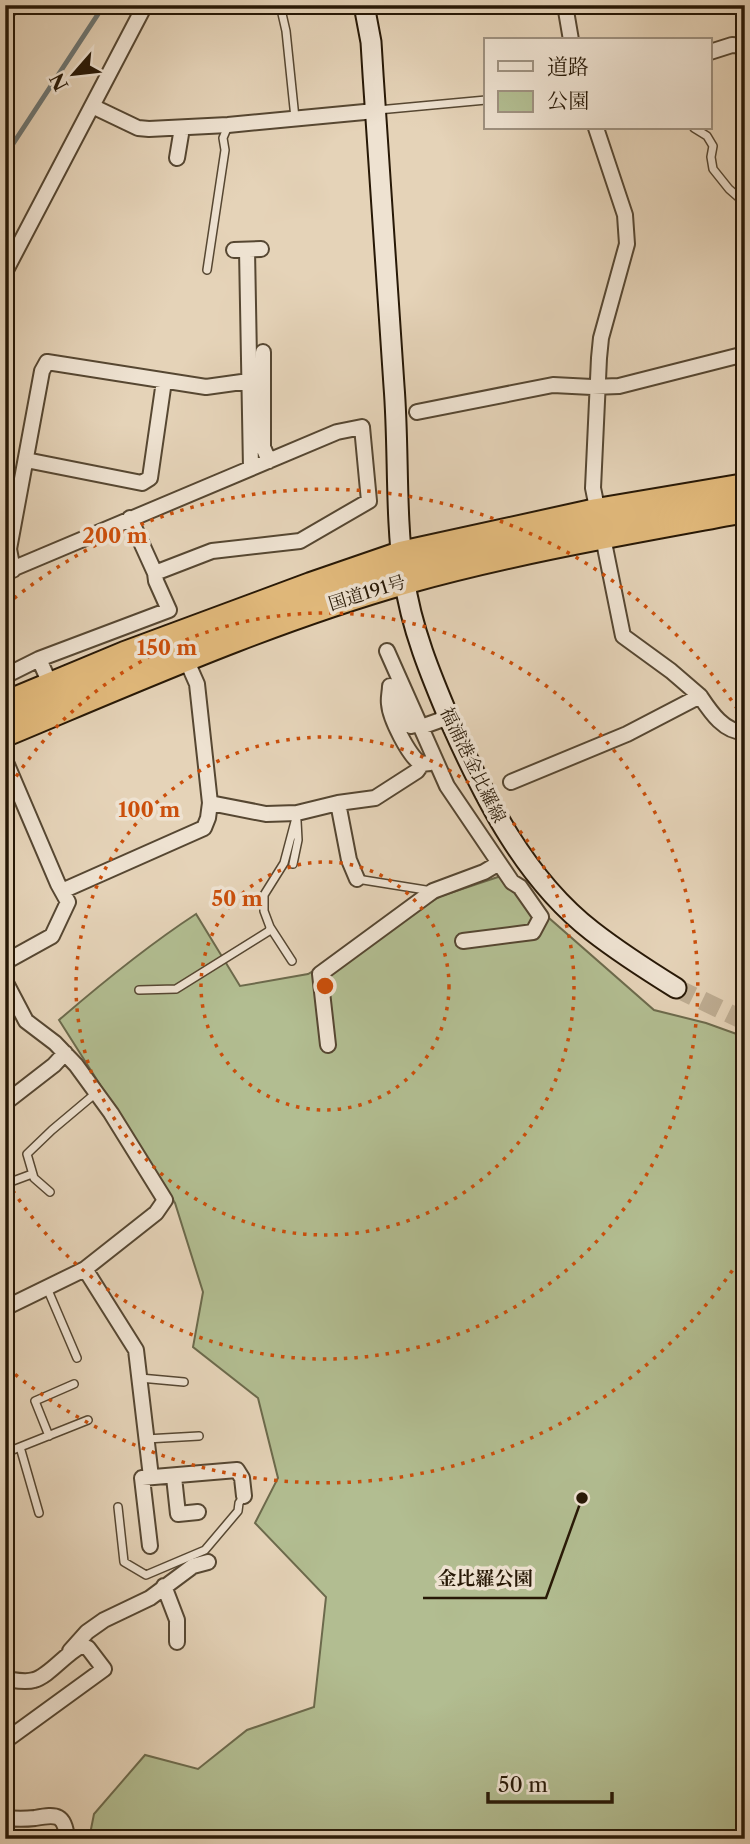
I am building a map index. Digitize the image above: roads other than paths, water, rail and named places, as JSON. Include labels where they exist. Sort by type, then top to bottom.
[{"type":"highway","name":"国道191号","points":[[5,705],[125,655],[299,590],[403,568],[466,564],[599,524],[745,487]]},
{"type":"highway","name":"国道191号","points":[[599,524],[745,509]]},
{"type":"highway","name":"国道191号","points":[[5,733],[330,604],[403,568]]},
{"type":"street","points":[[5,9],[10,5]]},
{"type":"street","points":[[5,272],[145,5]]},
{"type":"street","name":"福浦港金比羅線","points":[[364,5],[372,64],[397,418],[403,568],[416,631],[478,784],[509,836],[549,889],[591,930],[676,988]]},
{"type":"street","points":[[565,5],[572,38]]},
{"type":"street","points":[[712,51],[733,45],[745,46]]},
{"type":"street","points":[[92,106],[138,128],[228,125],[375,111]]},
{"type":"street","points":[[177,158],[183,128]]},
{"type":"street","points":[[597,130],[625,215],[627,244],[601,338],[593,488],[623,636],[700,696],[727,727],[745,732]]},
{"type":"street","points":[[247,250],[251,468]]},
{"type":"street","points":[[263,352],[263,447],[269,461]]},
{"type":"street","points":[[417,412],[554,385],[619,386],[745,354]]},
{"type":"street","points":[[155,573],[212,551],[300,541],[369,501],[362,427],[337,432],[9,571],[9,549],[42,371],[47,362],[206,387],[249,381]]},
{"type":"street","points":[[26,460],[142,484],[150,478],[164,382]]},
{"type":"street","points":[[5,676],[39,659],[169,610],[130,518]]},
{"type":"street","points":[[449,717],[420,726],[411,726],[406,721],[390,686],[386,670],[388,655],[420,726],[429,763],[512,882],[520,887],[541,917],[533,932],[463,941]]},
{"type":"street","points":[[39,659],[51,686]]},
{"type":"street","points":[[62,891],[204,828],[210,803],[197,684],[186,659]]},
{"type":"street","points":[[390,686],[389,706],[412,758],[429,763]]},
{"type":"street","points":[[512,782],[627,734],[700,696]]},
{"type":"street","points":[[5,760],[68,902],[52,936],[5,962]]},
{"type":"street","points":[[210,803],[267,814],[297,813],[375,798],[429,763]]},
{"type":"street","points":[[338,803],[349,860],[357,879]]},
{"type":"street","points":[[328,1045],[320,974],[433,891],[484,872],[499,863]]},
{"type":"street","points":[[5,981],[26,1021],[65,1053],[96,1093],[166,1200],[156,1213],[85,1269],[5,1308]]},
{"type":"street","points":[[5,1103],[54,1065],[65,1053]]},
{"type":"street","points":[[85,1269],[131,1342],[138,1359],[151,1477]]},
{"type":"street","points":[[150,1546],[142,1478],[237,1470],[242,1478],[244,1496]]},
{"type":"street","points":[[174,1477],[178,1514],[198,1512]]},
{"type":"street","points":[[5,1679],[26,1682],[37,1680],[87,1632],[104,1620],[142,1603],[205,1557]]},
{"type":"street","points":[[164,1586],[177,1620],[177,1642]]},
{"type":"street","points":[[5,1741],[103,1669],[89,1648],[81,1646],[69,1652]]},
{"type":"street","points":[[5,1818],[32,1819],[54,1815],[63,1823],[67,1839]]},
{"type":"lane","points":[[280,5],[288,44],[295,119]]},
{"type":"lane","points":[[375,111],[484,100]]},
{"type":"lane","points":[[207,270],[225,150],[223,138],[228,125]]},
{"type":"lane","points":[[697,130],[707,136],[713,146],[711,165],[718,177],[745,203]]},
{"type":"lane","points":[[293,864],[298,840],[297,813]]},
{"type":"lane","points":[[292,961],[270,927],[264,911],[264,895],[284,863],[297,813]]},
{"type":"lane","points":[[357,879],[433,891]]},
{"type":"lane","points":[[139,990],[176,989],[269,931],[270,927]]},
{"type":"lane","points":[[50,1192],[38,1183],[32,1174],[27,1154],[60,1122],[96,1093]]},
{"type":"lane","points":[[5,1184],[32,1174]]},
{"type":"lane","points":[[47,1288],[77,1358]]},
{"type":"lane","points":[[140,1378],[184,1382]]},
{"type":"lane","points":[[49,1436],[34,1401],[75,1384]]},
{"type":"lane","points":[[5,1453],[88,1420]]},
{"type":"lane","points":[[146,1439],[199,1436]]},
{"type":"lane","points":[[20,1447],[39,1513]]},
{"type":"lane","points":[[118,1507],[124,1562],[146,1575],[205,1557],[238,1511],[244,1496]]},
{"type":"waterway","points":[[5,156],[104,5]]},
{"type":"tunnel","points":[[676,988],[745,1021]]},
{"type":"place","name":"金比羅公園","points":[[582,1498]]}]
